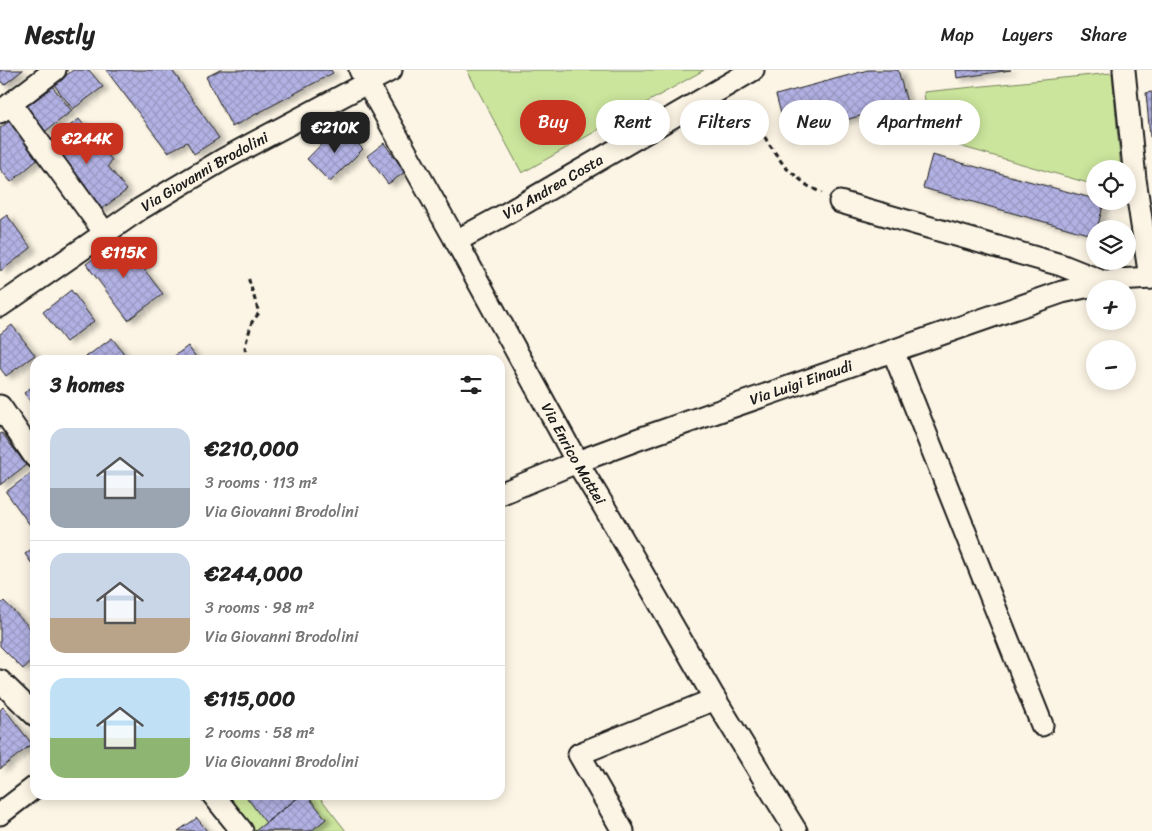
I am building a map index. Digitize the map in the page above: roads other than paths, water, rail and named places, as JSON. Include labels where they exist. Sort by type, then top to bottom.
[{"type":"street","name":"Via Giovanni Brodolini","points":[[0,306],[140,209],[363,76],[391,70]]},
{"type":"street","name":"Via Andrea Costa","points":[[456,241],[506,214],[753,70]]},
{"type":"street","points":[[1124,70],[1143,178],[1151,278]]},
{"type":"street","points":[[51,71],[6,108],[105,233]]},
{"type":"street","name":"Via Enrico Mattei","points":[[363,76],[577,462],[715,699],[796,831]]},
{"type":"street","name":"Via Luigi Einaudi","points":[[840,202],[1061,265],[1101,280]]},
{"type":"street","name":"Via Luigi Einaudi","points":[[1117,280],[1151,278]]},
{"type":"street","name":"Via Luigi Einaudi","points":[[505,492],[577,462],[1062,292],[1086,287]]},
{"type":"street","points":[[892,351],[1042,725]]},
{"type":"street","points":[[0,406],[30,450]]},
{"type":"street","points":[[0,680],[30,710]]},
{"type":"street","points":[[623,831],[578,754],[715,699]]},
{"type":"street","points":[[0,814],[30,791]]},
{"type":"street","points":[[217,800],[242,831]]}]
